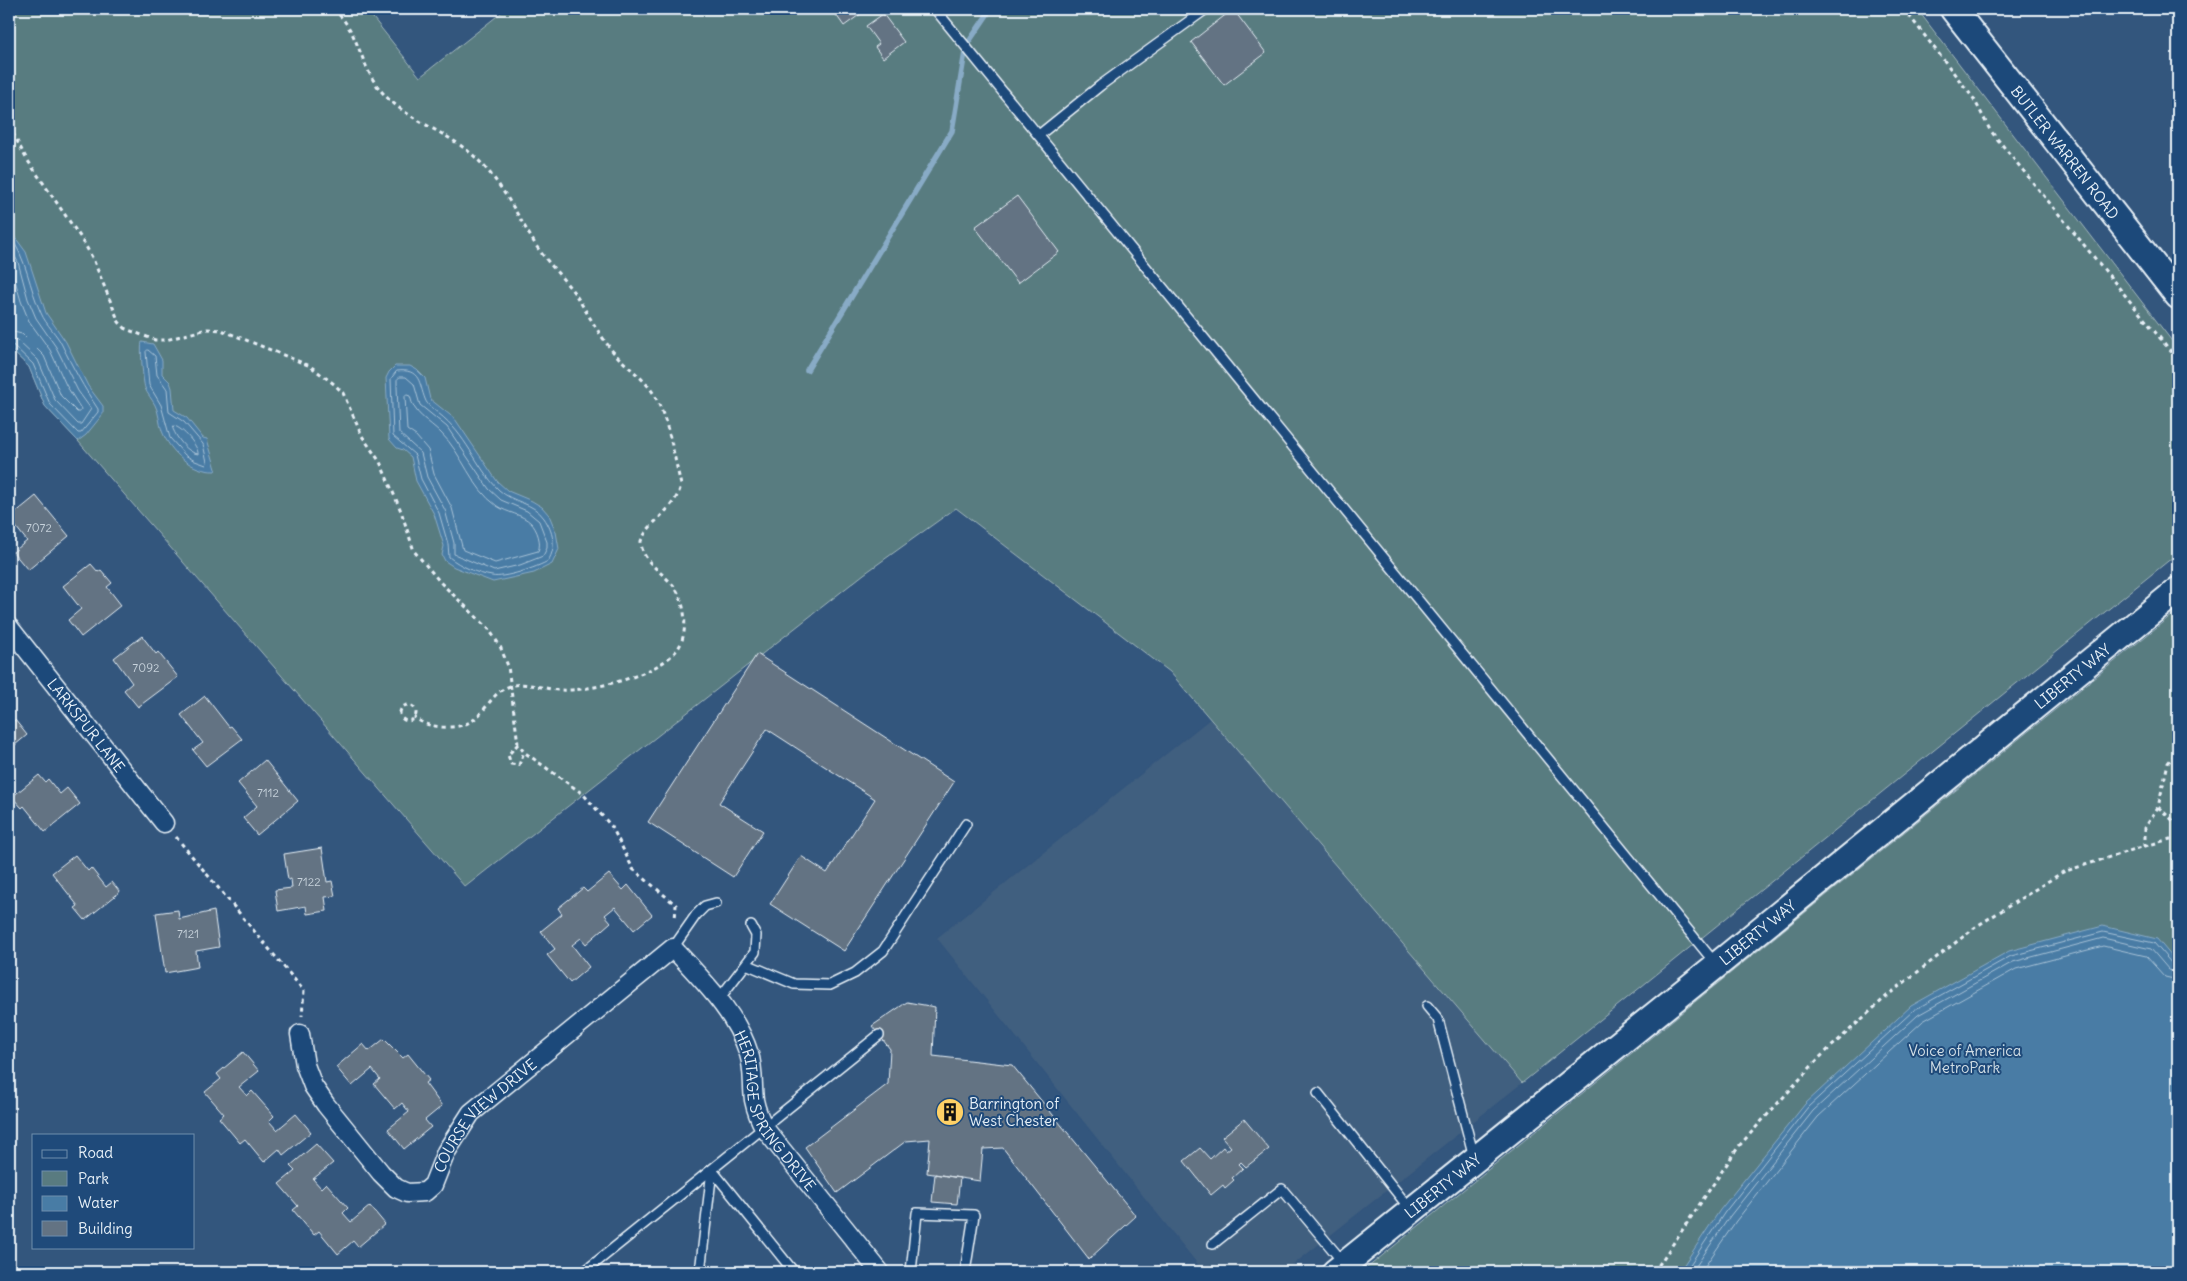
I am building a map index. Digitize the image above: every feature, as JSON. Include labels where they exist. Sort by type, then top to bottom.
[{"type":"main road","name":"BUTLER WARREN ROAD","points":[[1953,9],[2178,296]]},
{"type":"main road","name":"LIBERTY WAY","points":[[1340,1268],[1717,965],[2178,590]]},
{"type":"street","name":"LARKSPUR LANE","points":[[9,628],[164,823]]},
{"type":"street","name":"HERITAGE SPRING DRIVE","points":[[674,948],[719,999],[738,1028],[749,1054],[753,1073],[754,1100],[758,1116],[765,1129],[880,1272]]},
{"type":"street","name":"COURSE VIEW DRIVE","points":[[300,1034],[305,1065],[312,1086],[326,1105],[381,1173],[396,1188],[407,1193],[425,1192],[433,1185],[446,1152],[471,1113],[674,948]]},
{"type":"lane","points":[[935,9],[1717,965]]},
{"type":"lane","points":[[1040,135],[1101,85],[1206,9]]},
{"type":"lane","points":[[746,964],[794,984],[830,985],[856,974],[884,951],[966,824]]},
{"type":"lane","points":[[674,948],[696,915],[705,906],[716,903]]},
{"type":"lane","points":[[719,999],[755,952],[756,935],[750,926]]},
{"type":"lane","points":[[1427,1006],[1438,1019],[1475,1160]]},
{"type":"lane","points":[[584,1272],[879,1036]]},
{"type":"lane","points":[[1318,1094],[1412,1211]]},
{"type":"lane","points":[[700,1272],[712,1170]]},
{"type":"lane","points":[[712,1170],[794,1272]]},
{"type":"lane","points":[[1213,1244],[1282,1190],[1340,1268]]},
{"type":"lane","points":[[911,1272],[917,1213],[974,1215],[965,1272]]},
{"type":"path","points":[[333,9],[349,24],[362,59],[382,92],[411,116],[465,150],[485,167],[538,248],[575,295],[610,349],[622,363],[648,386],[662,411],[681,485],[679,495],[643,536],[641,549],[644,557],[673,585],[679,594],[685,622],[684,635],[680,646],[661,665],[626,678],[582,688],[560,690],[529,685],[511,686],[491,700],[472,722],[464,726],[433,726],[421,722],[414,717]]},
{"type":"path","points":[[1904,9],[1974,99],[1990,130],[2178,360]]},
{"type":"path","points":[[9,126],[26,158],[83,241],[93,259],[119,322],[126,328],[151,339],[166,340],[207,329],[220,330],[310,366],[343,393],[362,436],[380,462],[401,511],[414,551],[441,583],[488,628],[500,646],[508,666],[518,744],[524,752],[584,794],[612,827],[633,869],[676,905],[674,948]]},
{"type":"path","points":[[406,705],[413,708],[416,712],[414,717],[408,720],[403,719],[400,712],[402,708],[406,705]]},
{"type":"path","points":[[518,744],[508,755],[512,764],[519,765],[524,752]]},
{"type":"path","points":[[2145,847],[2145,828],[2158,807],[2168,764],[2178,751]]},
{"type":"path","points":[[2158,807],[2178,826]]},
{"type":"path","points":[[164,823],[304,990],[300,1034]]},
{"type":"path","points":[[1654,1272],[1738,1146],[1820,1058],[1888,995],[1978,926],[2063,872],[2170,839],[2178,841]]},
{"type":"shaded area","points":[[1210,719],[1522,1083],[1284,1272],[1204,1272],[937,938]]},
{"type":"green space","points":[[9,9],[366,9],[420,77],[506,9],[1917,9],[2178,349],[2178,553],[1522,1083],[1170,672],[956,508],[864,574],[465,887],[78,441],[45,406],[29,367],[9,348]]},
{"type":"green space","name":"Voice of America MetroPark","points":[[2178,610],[2178,1272],[1362,1272]]},
{"type":"water","points":[[9,229],[26,252],[46,313],[66,342],[88,386],[103,406],[103,414],[86,435],[78,441],[45,406],[29,367],[9,348]]},
{"type":"water","points":[[142,342],[153,344],[162,360],[162,374],[170,382],[172,388],[174,410],[187,418],[203,438],[207,439],[215,471],[198,468],[190,464],[176,453],[166,439],[154,403],[145,388],[141,351]]},
{"type":"water","points":[[395,366],[410,366],[417,370],[425,378],[430,399],[455,419],[497,481],[508,491],[542,507],[549,515],[556,532],[559,549],[552,564],[534,573],[493,582],[454,567],[445,561],[442,555],[444,546],[434,514],[416,481],[411,457],[403,450],[397,448],[389,439],[386,378]]},
{"type":"water","points":[[2103,926],[2157,939],[2178,964],[2178,1272],[1679,1272],[1720,1210],[1805,1104],[1911,1006],[2009,951]]},
{"type":"building","points":[[839,9],[858,9],[862,13],[844,26],[834,12]]},
{"type":"building","points":[[1233,9],[1266,53],[1224,85],[1191,42]]},
{"type":"building","points":[[883,14],[904,42],[883,58],[875,47],[879,44],[866,26]]},
{"type":"building","points":[[1017,196],[1059,252],[1018,283],[975,227]]},
{"type":"building","points":[[36,496],[69,536],[28,570],[13,552],[27,541],[9,518]]},
{"type":"building","points":[[91,564],[98,572],[101,570],[112,583],[107,587],[121,605],[81,637],[68,620],[81,609],[63,586]]},
{"type":"building","points":[[142,636],[178,677],[138,707],[124,690],[132,683],[114,658]]},
{"type":"building","points":[[757,654],[954,782],[844,951],[770,904],[801,856],[827,873],[875,799],[767,729],[719,803],[763,831],[733,877],[648,822]]},
{"type":"building","points":[[205,696],[229,727],[231,726],[242,739],[206,766],[193,750],[203,743],[181,715]]},
{"type":"building","points":[[15,720],[27,735],[9,750],[9,725]]},
{"type":"building","points":[[265,760],[298,801],[257,835],[243,818],[257,806],[238,783]]},
{"type":"building","points":[[39,775],[45,782],[48,779],[60,794],[67,788],[80,804],[45,832],[24,806],[22,808],[12,797]]},
{"type":"building","points":[[322,848],[327,882],[332,881],[335,896],[325,897],[327,911],[307,914],[306,906],[278,911],[275,890],[292,888],[291,879],[288,880],[284,854]]},
{"type":"building","points":[[75,855],[88,871],[91,868],[106,887],[112,882],[120,892],[85,920],[75,908],[78,906],[52,873]]},
{"type":"building","points":[[609,874],[623,890],[628,885],[652,915],[634,930],[615,907],[605,915],[611,922],[586,944],[581,938],[572,945],[589,967],[570,983],[547,955],[555,949],[541,931],[562,914],[558,908],[583,888],[587,892]]},
{"type":"building","points":[[178,910],[179,919],[214,911],[219,947],[196,951],[198,967],[165,973],[156,913]]},
{"type":"building","name":"Barrington of West Chester","points":[[907,1002],[935,1007],[933,1056],[1012,1065],[1136,1216],[1089,1259],[1003,1148],[983,1149],[980,1181],[927,1173],[930,1139],[906,1141],[837,1193],[805,1147],[888,1084],[890,1049],[872,1026]]},
{"type":"building","points":[[384,1039],[403,1058],[408,1054],[429,1080],[425,1083],[442,1106],[425,1120],[431,1127],[404,1149],[388,1129],[409,1112],[402,1103],[395,1109],[374,1084],[380,1079],[372,1069],[352,1086],[336,1067],[363,1044],[369,1051]]},
{"type":"building","points":[[243,1052],[259,1071],[239,1087],[247,1096],[252,1091],[274,1116],[269,1121],[277,1130],[296,1114],[311,1132],[283,1155],[279,1149],[264,1162],[245,1139],[240,1143],[219,1118],[224,1114],[205,1092],[221,1079],[217,1074]]},
{"type":"building","points":[[1244,1119],[1269,1149],[1246,1167],[1241,1162],[1239,1164],[1243,1168],[1232,1178],[1234,1180],[1225,1188],[1223,1185],[1211,1195],[1184,1161],[1200,1148],[1210,1159],[1223,1147],[1226,1151],[1231,1147],[1222,1137]]},
{"type":"building","points":[[316,1144],[333,1163],[313,1179],[321,1188],[326,1183],[348,1208],[343,1213],[351,1222],[370,1206],[385,1224],[358,1247],[353,1241],[338,1254],[319,1231],[314,1235],[293,1210],[298,1206],[279,1184],[295,1171],[290,1166]]},
{"type":"building","points":[[935,1174],[960,1178],[957,1204],[932,1202]]},
{"type":"waterway","points":[[807,370],[952,131],[966,46],[989,9]]},
{"type":"place","name":"Barrington of West Chester","points":[[950,1112]]}]
